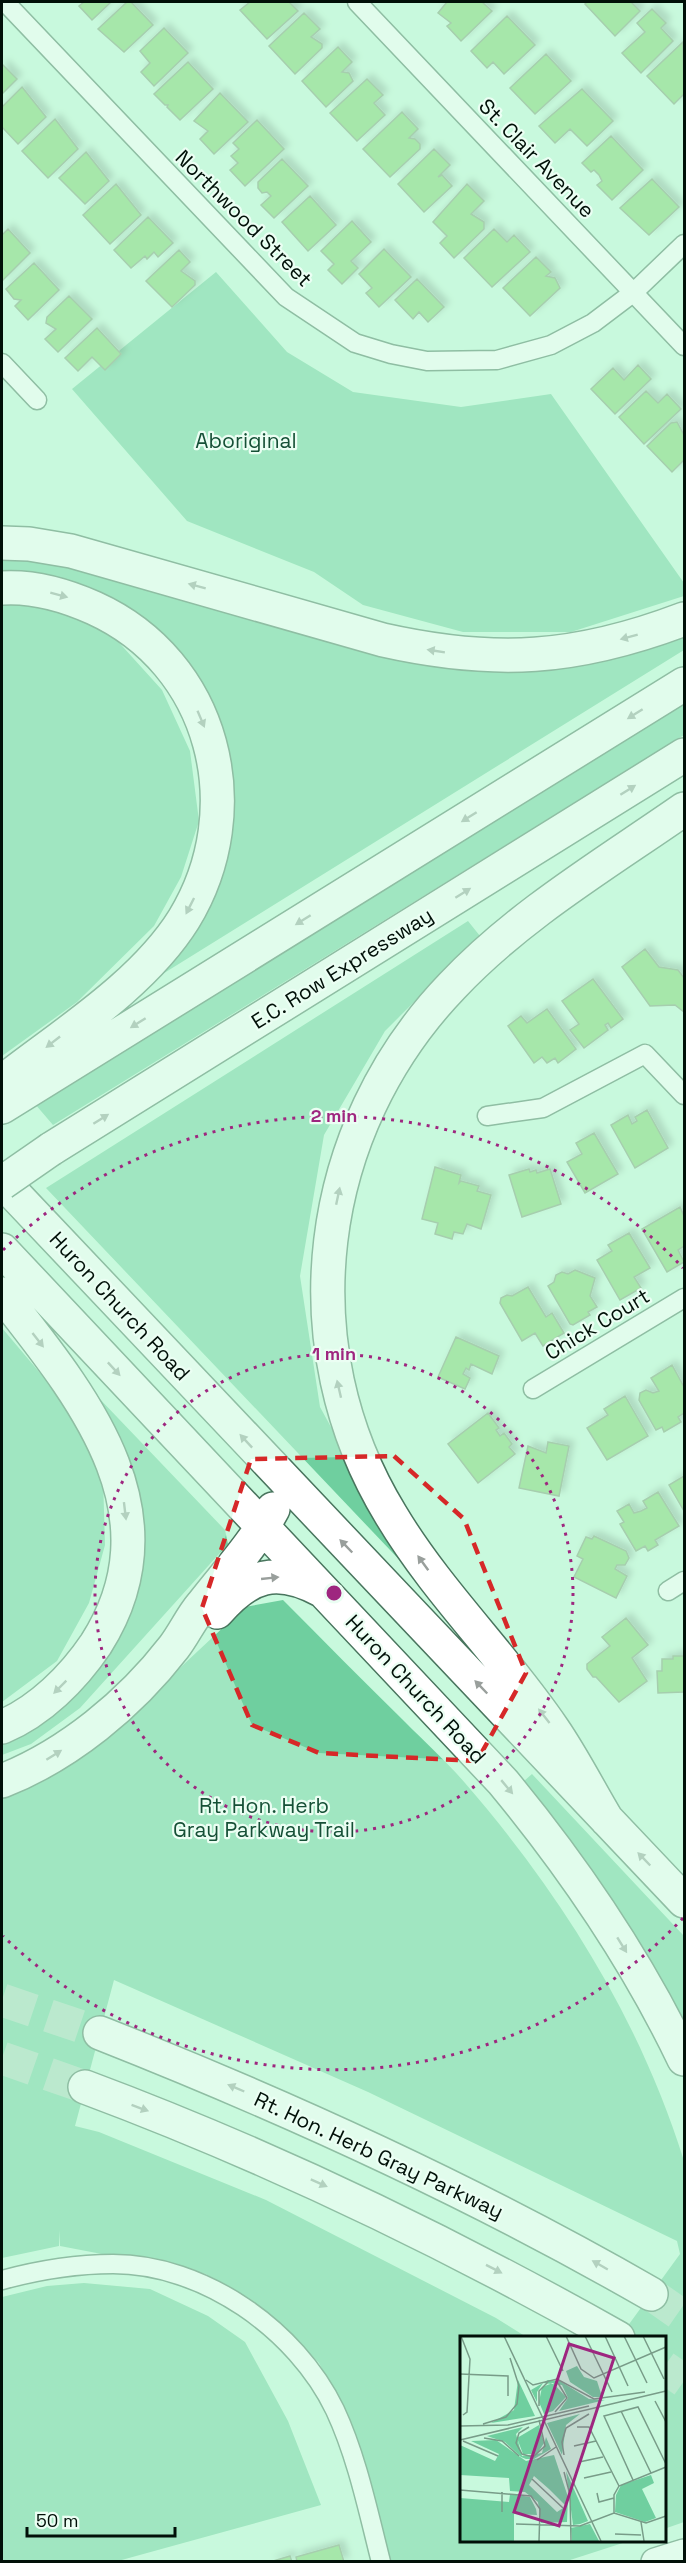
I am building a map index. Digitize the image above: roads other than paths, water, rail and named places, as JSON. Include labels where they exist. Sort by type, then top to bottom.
[{"type":"highway","points":[[2,543],[71,551],[383,640],[434,651],[473,656],[554,653],[631,637],[684,619]]},
{"type":"highway","points":[[2,588],[43,591],[76,600],[105,613],[131,630],[157,652],[178,676],[201,718],[214,760],[219,794],[212,859],[183,920],[157,955],[5,1097]]},
{"type":"highway","points":[[5,1097],[684,684]]},
{"type":"highway","name":"E.C. Row Expressway","points":[[2,1182],[51,1149],[684,755]]},
{"type":"highway","points":[[607,1820],[553,1728],[426,1567],[376,1488],[349,1425],[339,1389],[328,1316],[327,1267],[341,1180],[358,1133],[393,1062],[419,1024],[451,986],[522,923],[684,809]]},
{"type":"highway","points":[[2,1170],[26,1206]]},
{"type":"highway","name":"Huron Church Road","points":[[2,1182],[684,1901]]},
{"type":"highway","name":"Huron Church Road","points":[[2,1250],[439,1712],[539,1826],[570,1866],[624,1948],[684,2060]]},
{"type":"highway","points":[[2,1294],[68,1378],[100,1432],[122,1485],[127,1543],[124,1574],[117,1597],[100,1636],[86,1659],[54,1693],[2,1727]]},
{"type":"highway","points":[[2,1781],[52,1756],[96,1725],[135,1689],[174,1647],[193,1616],[263,1527],[287,1483]]},
{"type":"highway","points":[[174,1647],[206,1625],[235,1592],[252,1581],[274,1576],[290,1578],[324,1592]]},
{"type":"highway","name":"Rt. Hon. Herb Gray Parkway","points":[[100,2033],[321,2124],[430,2175],[574,2250],[651,2294]]},
{"type":"highway","points":[[85,2088],[172,2120],[335,2190],[518,2281],[614,2336]]},
{"type":"street","name":"Northwood Street","points":[[4,2],[286,297],[355,343],[427,362],[497,360],[551,345],[593,323],[633,292],[684,244]]},
{"type":"street","name":"St. Clair Avenue","points":[[357,2],[684,346]]},
{"type":"street","points":[[2,363],[37,400]]},
{"type":"street","points":[[487,1116],[543,1108],[645,1054],[684,1095]]},
{"type":"street","name":"Chick Court","points":[[533,1389],[684,1298]]},
{"type":"street","points":[[668,1591],[684,1581]]},
{"type":"street","points":[[2,2280],[69,2265],[116,2264],[161,2270],[194,2280],[256,2316],[302,2360],[334,2409],[350,2452],[381,2562]]},
{"type":"street","points":[[655,2562],[684,2553]]},
{"type":"tunnel","points":[[2,2000],[100,2033]]},
{"type":"tunnel","points":[[2,2058],[85,2087]]},
{"type":"tunnel","points":[[651,2294],[684,2317]]},
{"type":"tunnel","points":[[665,2368],[684,2381]]},
{"type":"park label","name":"Aboriginal","points":[[246,440]]},
{"type":"park label","name":"Rt. Hon. Herb Gray Parkway Trail","points":[[264,1817]]}]
